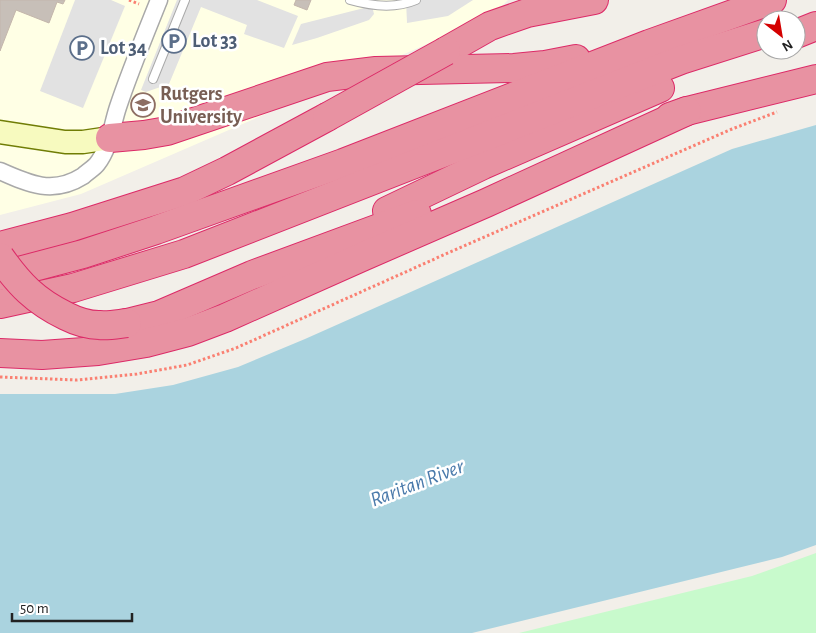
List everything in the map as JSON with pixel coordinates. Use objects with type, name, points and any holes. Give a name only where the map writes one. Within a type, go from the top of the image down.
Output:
[{"type":"highway","points":[[0,246],[72,227],[184,191],[227,171],[490,26],[522,0]]},
{"type":"highway","points":[[490,26],[527,13],[594,0]]},
{"type":"highway","points":[[0,276],[83,254],[156,230],[343,162],[649,44],[772,0]]},
{"type":"highway","points":[[0,304],[73,288],[184,254],[681,60],[756,36]]},
{"type":"highway","points":[[110,138],[167,131],[327,77],[376,71],[487,69],[545,65],[649,44]]},
{"type":"highway","points":[[0,257],[16,280],[32,296],[48,308],[75,320],[99,326],[127,323],[159,315],[252,275],[483,165],[684,77],[756,50]]},
{"type":"highway","points":[[252,275],[687,111],[816,79]]},
{"type":"highway","points":[[0,354],[42,355],[98,351],[146,343],[188,332],[225,318],[486,203],[687,111]]},
{"type":"street","points":[[0,172],[40,186],[54,186],[67,184],[83,176],[97,164],[110,138],[118,107],[159,0]]},
{"type":"street","points":[[0,132],[65,142],[83,142],[110,138]]},
{"type":"lane","points":[[153,79],[185,0]]},
{"type":"lane","points":[[350,0],[375,5],[398,6],[416,0]]},
{"type":"path","points":[[129,0],[140,4]]},
{"type":"path","points":[[0,377],[77,380],[137,374],[187,365],[236,348],[723,133],[786,109]]},
{"type":"shaded area","name":"Rutgers University","points":[[0,0],[508,0],[492,16],[81,194],[0,215]]},
{"type":"shaded area","name":"Lot 34","points":[[75,0],[111,0],[125,6],[83,108],[40,91]]},
{"type":"shaded area","name":"Lot 33","points":[[177,0],[257,0],[298,16],[284,48],[244,34],[247,25],[201,7],[169,84],[146,92],[141,90]]},
{"type":"shaded area","points":[[406,0],[473,0],[448,16],[407,23]]},
{"type":"shaded area","points":[[372,6],[374,14],[369,20],[292,45],[301,24]]},
{"type":"green space","points":[[816,553],[816,633],[519,633],[752,576]]},
{"type":"water","name":"Raritan River","points":[[816,125],[816,545],[782,557],[472,633],[0,633],[0,394],[115,394],[173,385],[238,367],[732,149]]},
{"type":"building","points":[[0,0],[65,0],[63,4],[57,2],[49,23],[16,10],[0,51]]},
{"type":"building","points":[[296,0],[311,0],[307,10],[294,5]]},
{"type":"place","name":"Lot 33","points":[[174,41]]},
{"type":"place","name":"Lot 34","points":[[82,48]]},
{"type":"place","name":"Rutgers University","points":[[143,105]]}]
